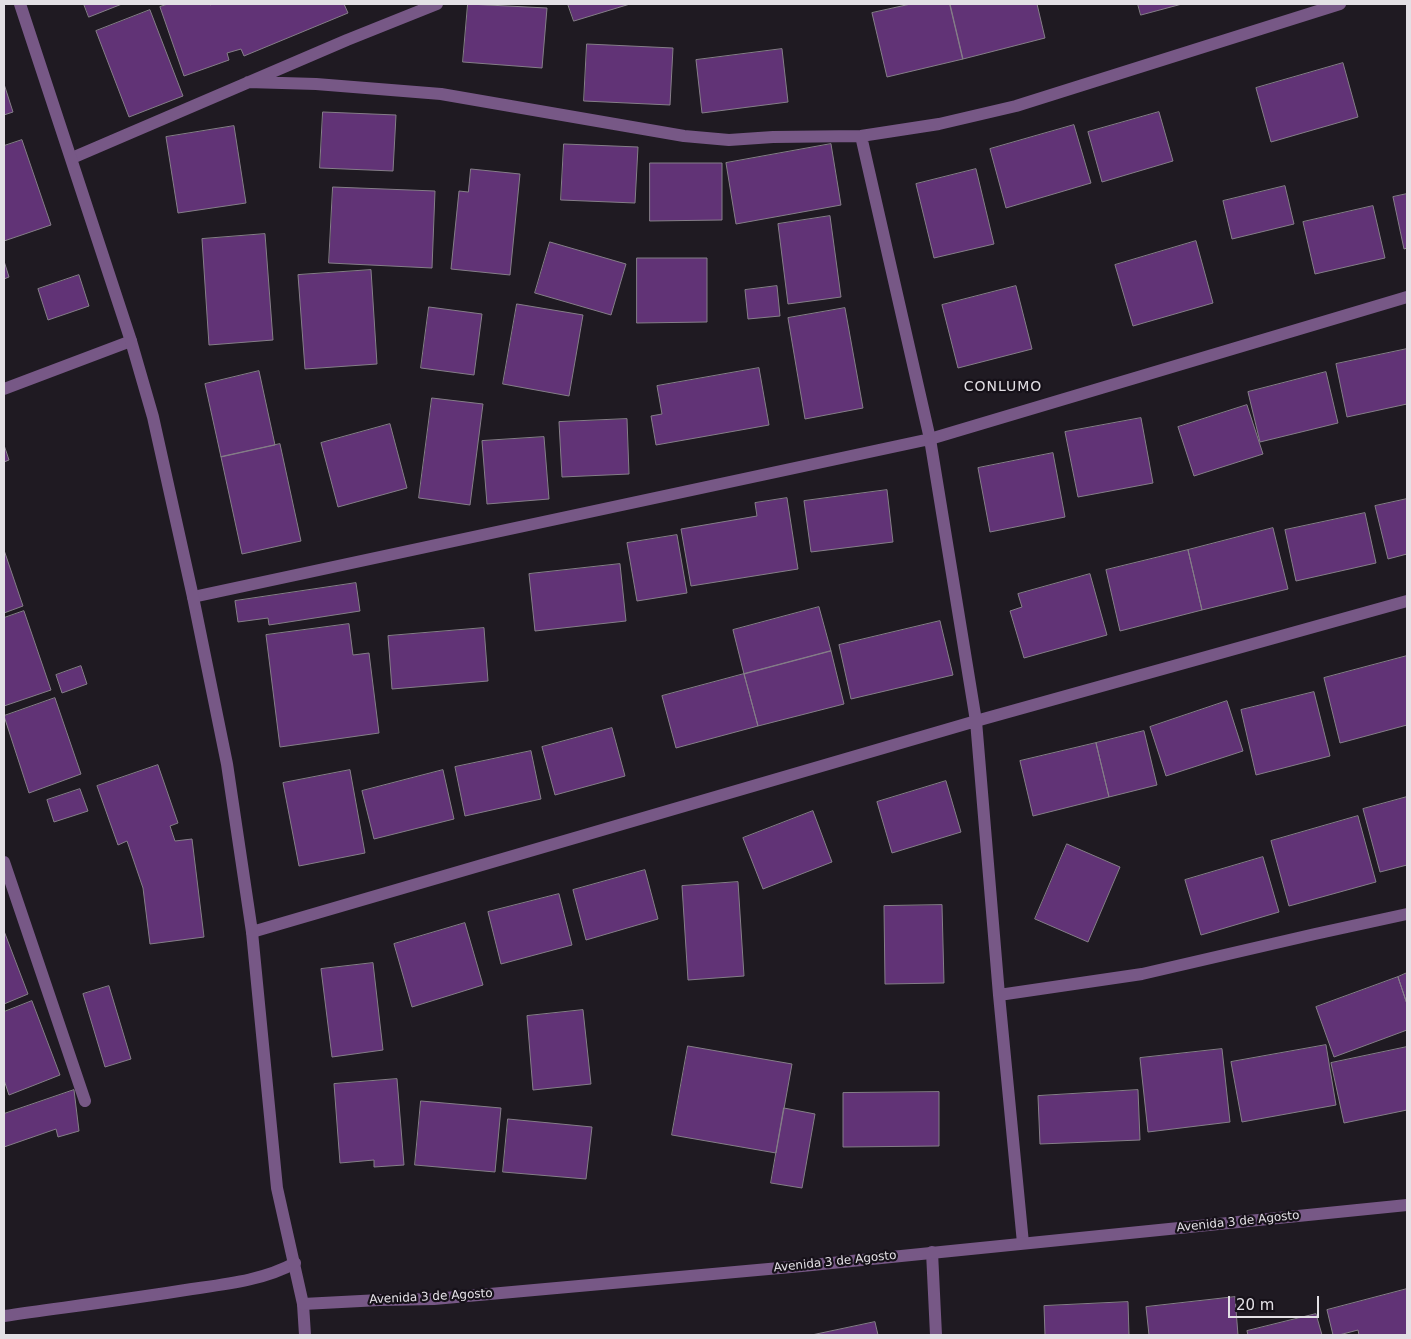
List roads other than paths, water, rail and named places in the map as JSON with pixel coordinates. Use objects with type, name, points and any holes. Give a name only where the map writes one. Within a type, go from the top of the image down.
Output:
[{"type":"street","points":[[20,4],[131,341],[153,417],[193,597],[227,764],[252,932],[277,1188],[303,1304],[305,1335]]},
{"type":"street","points":[[72,158],[347,40],[437,4]]},
{"type":"street","points":[[248,82],[316,84],[441,94],[684,136],[720,140],[773,136],[861,136],[939,124],[1016,106],[1340,4]]},
{"type":"street","points":[[861,136],[930,439],[976,721],[999,996],[1023,1243]]},
{"type":"street","points":[[193,597],[930,439],[1407,297]]},
{"type":"street","points":[[4,390],[131,341]]},
{"type":"street","points":[[252,932],[976,721],[1407,601]]},
{"type":"street","points":[[4,862],[85,1101]]},
{"type":"street","points":[[999,996],[1142,974],[1407,914]]},
{"type":"street","name":"Avenida 3 de Agosto","points":[[303,1304],[434,1299],[802,1266],[1407,1205]]},
{"type":"street","points":[[932,1252],[936,1335]]},
{"type":"street","points":[[4,1316],[251,1280],[295,1264]]},
{"type":"district","name":"CONLUMO","points":[[1003,387]]}]
